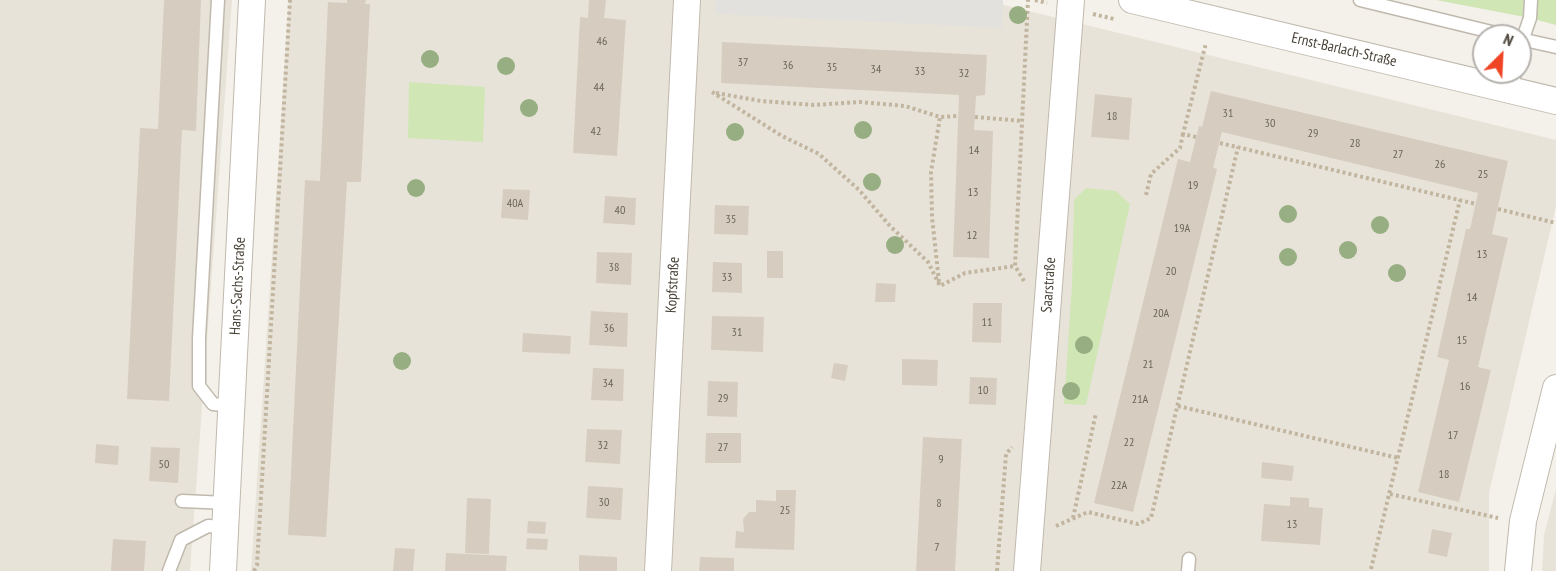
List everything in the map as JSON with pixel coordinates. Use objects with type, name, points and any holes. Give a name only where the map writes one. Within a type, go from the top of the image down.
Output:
[{"type":"street","name":"Hans-Sachs-Straße","points":[[223,571],[252,0]]},
{"type":"street","name":"Kopfstraße","points":[[658,571],[687,0]]},
{"type":"street","name":"Saarstraße","points":[[1027,571],[1071,0]]},
{"type":"street","name":"Ernst-Barlach-Straße","points":[[1132,0],[1472,72]]},
{"type":"street","name":"Ernst-Barlach-Straße","points":[[1520,84],[1556,101]]},
{"type":"street","points":[[1518,571],[1523,521],[1551,430],[1556,388]]},
{"type":"lane","points":[[218,0],[199,338],[199,386],[213,404],[232,406]]},
{"type":"lane","points":[[1528,24],[1531,0]]},
{"type":"lane","points":[[1369,1],[1472,27]]},
{"type":"lane","points":[[1532,44],[1556,47]]},
{"type":"lane","points":[[182,501],[226,515]]},
{"type":"lane","points":[[169,571],[181,540],[226,515]]},
{"type":"path","points":[[254,571],[257,565],[290,0]]},
{"type":"path","points":[[1028,0],[1015,266],[1028,287]]},
{"type":"path","points":[[1146,195],[1151,174],[1180,148],[1206,40]]},
{"type":"path","points":[[705,91],[761,101],[814,105],[860,102],[905,106],[940,117],[958,116]]},
{"type":"path","points":[[712,92],[782,136],[819,154],[859,190],[890,226],[928,262],[940,286]]},
{"type":"path","points":[[940,117],[931,172],[932,217],[940,286]]},
{"type":"path","points":[[975,117],[1022,122]]},
{"type":"path","points":[[1183,134],[1196,137]]},
{"type":"path","points":[[1220,142],[1476,204]]},
{"type":"path","points":[[1029,538],[1088,512],[1138,524],[1152,518],[1238,147]]},
{"type":"path","points":[[1371,569],[1460,200]]},
{"type":"path","points":[[1498,209],[1556,224]]},
{"type":"path","points":[[940,286],[965,273],[1015,266]]},
{"type":"path","points":[[1178,406],[1398,458]]},
{"type":"path","points":[[1073,518],[1096,412]]},
{"type":"path","points":[[997,571],[1006,454],[1013,445]]},
{"type":"path","points":[[1390,494],[1498,518]]},
{"type":"shaded area","points":[[0,0],[232,0],[190,571],[0,571]]},
{"type":"shaded area","points":[[289,0],[984,0],[1556,140],[1556,206],[1489,493],[1489,571],[251,571]]},
{"type":"shaded area","points":[[716,0],[1003,0],[1002,28],[715,14]]},
{"type":"shaded area","points":[[1556,489],[1556,571],[1542,571],[1544,535]]},
{"type":"green space","points":[[1436,0],[1556,0],[1556,25],[1530,18]]},
{"type":"green space","points":[[409,82],[485,87],[483,142],[408,138]]},
{"type":"green space","points":[[1086,188],[1116,191],[1130,204],[1086,405],[1064,404],[1072,285],[1074,200]]},
{"type":"building","points":[[164,0],[201,0],[196,131],[182,130],[169,401],[127,399],[140,128],[158,129]]},
{"type":"building","points":[[347,0],[366,0],[365,4],[370,4],[361,182],[347,182],[326,537],[288,535],[305,180],[320,181],[328,2],[347,3]]},
{"type":"building","points":[[589,0],[606,0],[604,18],[626,20],[617,156],[573,153],[580,17],[588,18]]},
{"type":"building","points":[[722,42],[987,55],[985,95],[976,96],[974,130],[993,131],[989,258],[953,257],[959,95],[721,83]]},
{"type":"building","points":[[1211,91],[1508,161],[1492,234],[1508,238],[1478,367],[1491,370],[1459,502],[1418,492],[1449,360],[1437,357],[1466,229],[1470,229],[1478,193],[1222,132],[1213,168],[1217,169],[1133,512],[1094,503],[1178,159],[1190,162]]},
{"type":"building","points":[[1095,94],[1132,98],[1129,140],[1091,137]]},
{"type":"building","points":[[503,189],[530,190],[528,220],[501,218]]},
{"type":"building","points":[[605,196],[636,198],[635,225],[603,223]]},
{"type":"building","points":[[715,205],[749,206],[748,235],[714,234]]},
{"type":"building","points":[[767,251],[783,251],[783,278],[767,278]]},
{"type":"building","points":[[597,252],[632,253],[631,285],[596,283]]},
{"type":"building","points":[[713,262],[742,263],[742,293],[712,292]]},
{"type":"building","points":[[876,283],[896,284],[895,302],[875,302]]},
{"type":"building","points":[[973,303],[1002,303],[1001,343],[972,342]]},
{"type":"building","points":[[591,311],[628,313],[627,347],[589,345]]},
{"type":"building","points":[[712,316],[764,317],[763,352],[711,350]]},
{"type":"building","points":[[523,333],[571,336],[570,354],[522,352]]},
{"type":"building","points":[[902,359],[938,360],[937,386],[902,385]]},
{"type":"building","points":[[834,363],[848,365],[845,381],[831,378]]},
{"type":"building","points":[[593,368],[624,369],[623,401],[591,400]]},
{"type":"building","points":[[970,377],[997,378],[996,405],[969,404]]},
{"type":"building","points":[[708,381],[738,382],[737,417],[707,416]]},
{"type":"building","points":[[587,429],[622,430],[620,464],[585,462]]},
{"type":"building","points":[[706,433],[741,433],[741,463],[705,463]]},
{"type":"building","points":[[923,437],[962,439],[955,571],[916,571]]},
{"type":"building","points":[[96,444],[119,446],[118,465],[95,463]]},
{"type":"building","points":[[151,447],[180,448],[178,483],[149,481]]},
{"type":"building","points":[[1262,462],[1294,466],[1292,481],[1261,478]]},
{"type":"building","points":[[588,486],[623,488],[621,520],[586,518]]},
{"type":"building","points":[[776,490],[796,490],[794,550],[735,548],[736,531],[744,532],[743,519],[749,512],[756,512],[756,500],[776,501]]},
{"type":"building","points":[[1290,497],[1309,498],[1309,507],[1323,508],[1320,545],[1261,541],[1264,504],[1290,506]]},
{"type":"building","points":[[467,498],[491,499],[489,554],[465,553]]},
{"type":"building","points":[[528,521],[546,522],[545,534],[527,533]]},
{"type":"building","points":[[1432,529],[1452,533],[1447,557],[1428,553]]},
{"type":"building","points":[[527,538],[548,539],[547,550],[526,549]]},
{"type":"building","points":[[113,539],[146,541],[144,571],[111,571]]},
{"type":"building","points":[[395,548],[415,549],[413,571],[393,571]]},
{"type":"building","points":[[446,553],[507,556],[506,571],[445,571]]},
{"type":"building","points":[[579,555],[617,557],[617,571],[579,571]]},
{"type":"building","points":[[700,557],[734,558],[734,571],[699,571]]}]
